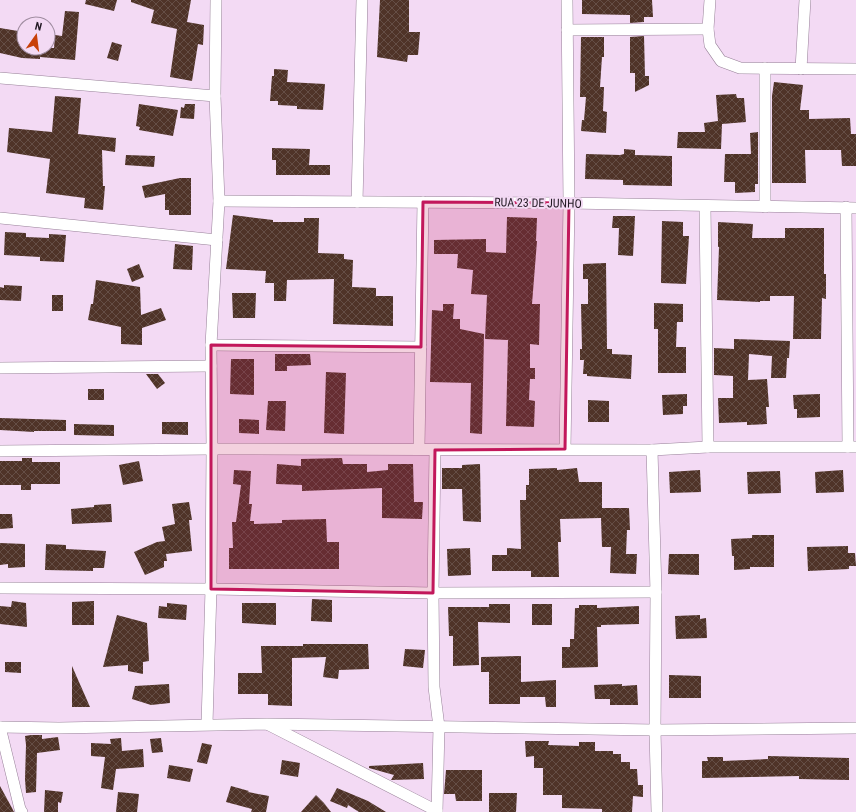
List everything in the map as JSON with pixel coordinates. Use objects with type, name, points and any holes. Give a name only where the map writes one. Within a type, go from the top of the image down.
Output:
[{"type":"street","points":[[207,724],[211,589],[211,344],[219,201],[215,96],[216,0]]},
{"type":"street","points":[[357,202],[362,0]]},
{"type":"street","points":[[565,449],[569,203],[567,0]]},
{"type":"street","points":[[710,0],[708,29],[710,45],[721,61],[740,68],[856,68]]},
{"type":"street","points":[[801,69],[805,0]]},
{"type":"street","points":[[567,30],[708,29]]},
{"type":"street","points":[[764,207],[765,68]]},
{"type":"street","points":[[0,78],[215,96]]},
{"type":"street","name":"RUA 23 DE JUNHO","points":[[219,201],[569,203],[851,208]]},
{"type":"street","points":[[419,449],[423,202]]},
{"type":"street","points":[[705,206],[708,447]]},
{"type":"street","points":[[0,451],[212,449],[652,450],[708,447],[852,447],[851,208]]},
{"type":"street","points":[[0,218],[217,240]]},
{"type":"street","points":[[211,344],[421,347]]},
{"type":"street","points":[[0,368],[211,366]]},
{"type":"street","points":[[267,724],[437,811],[439,727],[434,687],[433,593],[435,450]]},
{"type":"street","points":[[652,450],[656,592],[655,730],[657,812]]},
{"type":"street","points":[[0,588],[211,589],[433,593],[656,592]]},
{"type":"street","points":[[22,812],[0,727],[59,728],[267,724],[655,730],[856,728]]},
{"type":"highlighted area","points":[[423,202],[569,203],[565,449],[435,450],[433,593],[211,589],[211,345],[421,347]]},
{"type":"building","points":[[86,0],[117,0],[114,11],[85,4]]},
{"type":"building","points":[[131,0],[191,0],[187,22],[204,25],[203,45],[198,44],[192,81],[170,77],[177,29],[151,23],[154,10],[131,2]]},
{"type":"building","points":[[380,0],[409,0],[409,32],[420,32],[418,55],[408,55],[407,62],[377,57]]},
{"type":"building","points":[[582,0],[652,0],[653,17],[644,17],[644,22],[630,23],[630,15],[582,14]]},
{"type":"building","points":[[65,11],[79,12],[75,60],[40,57],[40,59],[22,58],[0,53],[0,28],[16,31],[16,56],[56,56],[56,35],[62,36]]},
{"type":"building","points":[[644,36],[645,76],[649,76],[649,85],[635,92],[635,73],[630,73],[630,37]]},
{"type":"building","points":[[581,37],[604,37],[604,57],[602,57],[600,87],[604,87],[603,111],[607,112],[606,133],[581,131],[582,120],[584,120],[586,97],[580,97]]},
{"type":"building","points":[[112,42],[122,45],[118,61],[107,58]]},
{"type":"building","points":[[274,69],[288,70],[287,82],[325,84],[323,110],[297,109],[297,106],[278,105],[278,101],[270,101]]},
{"type":"building","points":[[774,82],[803,85],[800,110],[809,110],[809,119],[850,118],[851,134],[856,134],[856,166],[842,166],[841,150],[805,150],[806,183],[772,183],[772,96]]},
{"type":"building","points":[[736,94],[737,98],[744,98],[746,122],[722,124],[721,149],[677,148],[678,132],[705,132],[704,123],[718,121],[716,95]]},
{"type":"building","points":[[55,96],[81,98],[78,134],[116,138],[115,152],[102,150],[103,186],[105,186],[103,210],[84,208],[85,198],[46,193],[50,159],[7,152],[9,128],[52,132]]},
{"type":"building","points":[[139,104],[178,110],[173,136],[139,130],[140,127],[136,126]]},
{"type":"building","points":[[185,104],[195,104],[194,119],[180,118],[181,107],[184,108]]},
{"type":"building","points":[[758,132],[758,184],[755,184],[755,192],[735,193],[735,182],[724,182],[725,154],[751,154],[750,133]]},
{"type":"building","points":[[272,148],[310,149],[309,165],[330,165],[330,175],[276,175],[276,160],[272,160]]},
{"type":"building","points":[[624,149],[635,150],[635,155],[672,156],[672,186],[623,185],[623,180],[585,179],[586,154],[620,155],[624,154]]},
{"type":"building","points":[[126,155],[155,156],[154,167],[125,165]]},
{"type":"building","points":[[180,178],[191,178],[191,215],[169,215],[169,210],[165,210],[165,194],[145,198],[142,186]]},
{"type":"building","points":[[233,215],[273,220],[273,222],[304,222],[304,218],[319,218],[318,253],[344,254],[344,259],[353,260],[352,287],[376,288],[376,296],[393,296],[393,326],[333,324],[334,279],[287,280],[286,301],[274,301],[274,283],[265,283],[266,271],[226,269]]},
{"type":"building","points":[[613,216],[635,216],[633,256],[618,255],[619,228],[612,228]]},
{"type":"building","points":[[507,217],[537,218],[537,241],[532,304],[540,304],[539,345],[530,344],[530,368],[535,368],[535,379],[530,379],[529,400],[535,401],[534,427],[506,426],[508,340],[485,339],[487,295],[471,294],[473,270],[457,268],[458,254],[434,254],[434,240],[486,239],[486,252],[506,253]]},
{"type":"building","points":[[662,221],[683,222],[683,236],[689,236],[686,284],[661,283]]},
{"type":"building","points":[[718,222],[753,224],[752,238],[785,238],[785,228],[824,228],[824,274],[826,274],[826,299],[822,298],[821,339],[793,339],[794,296],[770,296],[770,301],[760,302],[717,300],[719,247]]},
{"type":"building","points":[[5,232],[26,233],[26,237],[49,238],[49,234],[66,235],[64,262],[40,261],[40,257],[4,255]]},
{"type":"building","points":[[175,244],[193,246],[192,270],[173,269]]},
{"type":"building","points":[[606,263],[607,349],[612,349],[612,354],[632,355],[631,379],[587,376],[587,374],[583,374],[584,360],[580,360],[580,349],[582,349],[581,304],[588,304],[588,279],[583,279],[583,264]]},
{"type":"building","points":[[139,264],[144,277],[132,282],[127,269]]},
{"type":"building","points":[[96,280],[140,287],[141,315],[161,308],[166,320],[142,328],[142,345],[121,344],[121,327],[88,320],[91,304],[93,304]]},
{"type":"building","points":[[4,285],[22,286],[21,301],[0,300],[0,287],[4,288]]},
{"type":"building","points":[[232,293],[256,293],[255,318],[233,318]]},
{"type":"building","points":[[52,295],[63,295],[63,311],[52,311]]},
{"type":"building","points":[[654,303],[683,304],[683,322],[677,322],[676,347],[686,347],[686,373],[658,373],[658,329],[654,329]]},
{"type":"building","points":[[443,304],[454,304],[453,319],[460,319],[460,329],[484,334],[482,434],[470,433],[471,383],[430,382],[432,310],[443,311]]},
{"type":"building","points":[[734,339],[790,341],[786,378],[771,378],[772,356],[749,354],[748,380],[767,379],[769,407],[766,407],[767,424],[747,425],[747,422],[719,423],[718,398],[733,398],[733,376],[714,375],[714,348],[734,349]]},
{"type":"building","points":[[275,354],[310,354],[311,365],[287,366],[287,371],[275,371]]},
{"type":"building","points":[[231,359],[254,359],[254,395],[230,394]]},
{"type":"building","points":[[326,372],[346,373],[344,434],[324,433]]},
{"type":"building","points":[[146,374],[158,374],[165,383],[157,389]]},
{"type":"building","points":[[88,389],[104,389],[104,400],[88,400]]},
{"type":"building","points":[[687,394],[687,406],[683,406],[683,414],[663,415],[662,395]]},
{"type":"building","points":[[820,394],[820,417],[797,418],[797,409],[794,409],[793,395]]},
{"type":"building","points":[[588,400],[609,401],[609,422],[588,422]]},
{"type":"building","points":[[268,401],[286,401],[285,431],[266,430]]},
{"type":"building","points":[[0,418],[66,420],[66,431],[34,432],[0,430]]},
{"type":"building","points":[[239,419],[259,420],[259,434],[239,433]]},
{"type":"building","points":[[162,422],[188,422],[188,435],[162,434]]},
{"type":"building","points":[[74,424],[114,425],[114,436],[74,435]]},
{"type":"building","points":[[22,458],[32,458],[32,462],[60,462],[60,484],[31,484],[31,490],[21,490],[21,485],[0,485],[0,461],[22,461]]},
{"type":"building","points":[[342,458],[343,464],[367,464],[367,472],[388,470],[388,464],[413,464],[414,502],[423,502],[422,519],[382,518],[382,488],[302,491],[302,485],[276,484],[277,464],[301,466],[301,459]]},
{"type":"building","points":[[139,461],[143,481],[123,485],[119,465]]},
{"type":"building","points":[[480,464],[481,522],[463,521],[462,489],[442,489],[442,468],[462,468],[462,465]]},
{"type":"building","points":[[557,468],[557,470],[577,468],[579,482],[602,482],[602,508],[629,508],[630,530],[627,530],[626,554],[637,554],[636,574],[610,573],[611,547],[602,547],[601,518],[560,519],[561,542],[558,542],[559,577],[531,577],[531,571],[492,571],[492,555],[507,555],[507,548],[521,549],[520,500],[526,500],[526,485],[529,485],[529,469]]},
{"type":"building","points":[[234,470],[251,471],[249,504],[252,504],[250,521],[254,521],[254,524],[282,523],[282,520],[326,519],[327,542],[339,542],[339,569],[229,569],[229,548],[233,548],[232,522],[236,522],[241,485],[233,484]]},
{"type":"building","points":[[700,470],[701,492],[670,493],[669,472]]},
{"type":"building","points":[[843,470],[844,492],[816,493],[815,472]]},
{"type":"building","points":[[780,471],[781,493],[748,494],[747,472]]},
{"type":"building","points":[[189,502],[192,520],[189,520],[192,551],[166,554],[167,561],[164,561],[164,567],[145,575],[134,552],[157,542],[165,541],[162,527],[175,524],[172,504]]},
{"type":"building","points":[[111,504],[112,522],[72,524],[71,509]]},
{"type":"building","points":[[0,514],[12,514],[13,528],[0,529]]},
{"type":"building","points":[[752,535],[774,535],[774,567],[750,567],[750,569],[734,570],[734,556],[732,556],[731,539],[752,538]]},
{"type":"building","points":[[0,543],[25,544],[25,567],[8,568],[8,564],[0,565]]},
{"type":"building","points":[[46,544],[66,545],[66,549],[106,551],[104,568],[93,568],[93,571],[45,570]]},
{"type":"building","points":[[848,546],[848,553],[855,553],[856,566],[849,566],[849,569],[808,571],[807,547]]},
{"type":"building","points":[[470,548],[471,575],[448,576],[447,549]]},
{"type":"building","points":[[669,554],[699,554],[699,575],[668,574]]},
{"type":"building","points":[[312,599],[332,600],[332,622],[311,621]]},
{"type":"building","points":[[12,601],[26,603],[27,627],[0,624],[0,606],[11,607]]},
{"type":"building","points":[[94,601],[94,625],[72,625],[72,602]]},
{"type":"building","points":[[167,603],[187,605],[186,620],[158,618],[159,606],[167,607]]},
{"type":"building","points":[[242,603],[276,603],[276,625],[242,623]]},
{"type":"building","points":[[489,604],[510,604],[510,623],[478,622],[479,665],[453,666],[453,636],[449,636],[448,607],[489,607]]},
{"type":"building","points":[[532,604],[552,604],[552,625],[532,625]]},
{"type":"building","points":[[579,605],[597,605],[597,608],[639,606],[639,624],[601,625],[601,627],[597,627],[598,667],[562,668],[562,647],[570,647],[570,639],[574,639],[575,608],[579,608]]},
{"type":"building","points":[[117,615],[147,623],[149,661],[143,662],[143,674],[128,671],[128,665],[103,667]]},
{"type":"building","points":[[700,615],[700,619],[706,618],[707,638],[676,639],[675,616]]},
{"type":"building","points":[[303,644],[368,644],[369,669],[339,670],[338,679],[323,677],[326,657],[292,658],[292,706],[268,705],[268,694],[238,694],[238,673],[262,673],[261,646],[303,646]]},
{"type":"building","points":[[405,649],[425,650],[423,668],[403,666]]},
{"type":"building","points":[[521,656],[521,682],[556,680],[556,707],[546,707],[545,697],[520,697],[520,704],[489,704],[489,672],[481,672],[481,657]]},
{"type":"building","points":[[5,662],[21,662],[21,673],[5,672]]},
{"type":"building","points":[[72,666],[90,707],[72,707]]},
{"type":"building","points":[[669,675],[701,676],[701,698],[669,698]]},
{"type":"building","points":[[169,684],[170,703],[151,705],[132,699],[135,686]]},
{"type":"building","points":[[622,684],[622,686],[637,685],[638,705],[610,705],[610,699],[595,699],[594,685]]},
{"type":"building","points":[[42,735],[42,739],[58,737],[60,750],[37,753],[36,792],[26,793],[25,736]]},
{"type":"building","points":[[121,738],[122,751],[143,749],[144,767],[116,769],[113,790],[101,788],[105,757],[91,756],[91,743],[111,744],[110,739]]},
{"type":"building","points":[[161,738],[163,752],[152,753],[150,739]]},
{"type":"building","points":[[525,741],[549,741],[548,745],[579,746],[579,742],[595,742],[595,751],[613,751],[613,754],[621,754],[621,762],[630,762],[630,769],[637,769],[638,785],[643,785],[643,797],[633,796],[632,812],[602,812],[602,809],[562,808],[562,795],[543,795],[543,768],[534,768],[534,756],[526,757]]},
{"type":"building","points":[[202,743],[212,745],[207,764],[197,762]]},
{"type":"building","points":[[768,756],[849,758],[849,780],[799,779],[799,776],[702,778],[702,761],[708,761],[707,757],[723,757],[723,761],[768,759]]},
{"type":"building","points":[[282,760],[300,763],[298,777],[280,774]]},
{"type":"building","points":[[423,763],[424,779],[391,780],[394,775],[369,768],[369,766]]},
{"type":"building","points":[[169,765],[193,769],[190,782],[167,778]]},
{"type":"building","points":[[446,770],[482,770],[482,801],[456,801],[455,794],[444,794]]},
{"type":"building","points":[[0,786],[12,808],[14,812],[0,812]]},
{"type":"building","points":[[231,786],[249,791],[248,792],[269,796],[266,812],[251,812],[252,809],[226,802]]},
{"type":"building","points":[[337,788],[368,801],[386,812],[359,812],[348,805],[347,808],[330,801]]},
{"type":"building","points":[[45,790],[63,792],[61,803],[58,802],[58,812],[44,812]]},
{"type":"building","points":[[118,792],[139,794],[137,812],[116,812]]},
{"type":"building","points":[[489,793],[517,793],[516,812],[489,812]]},
{"type":"building","points":[[316,795],[331,812],[301,812]]}]
